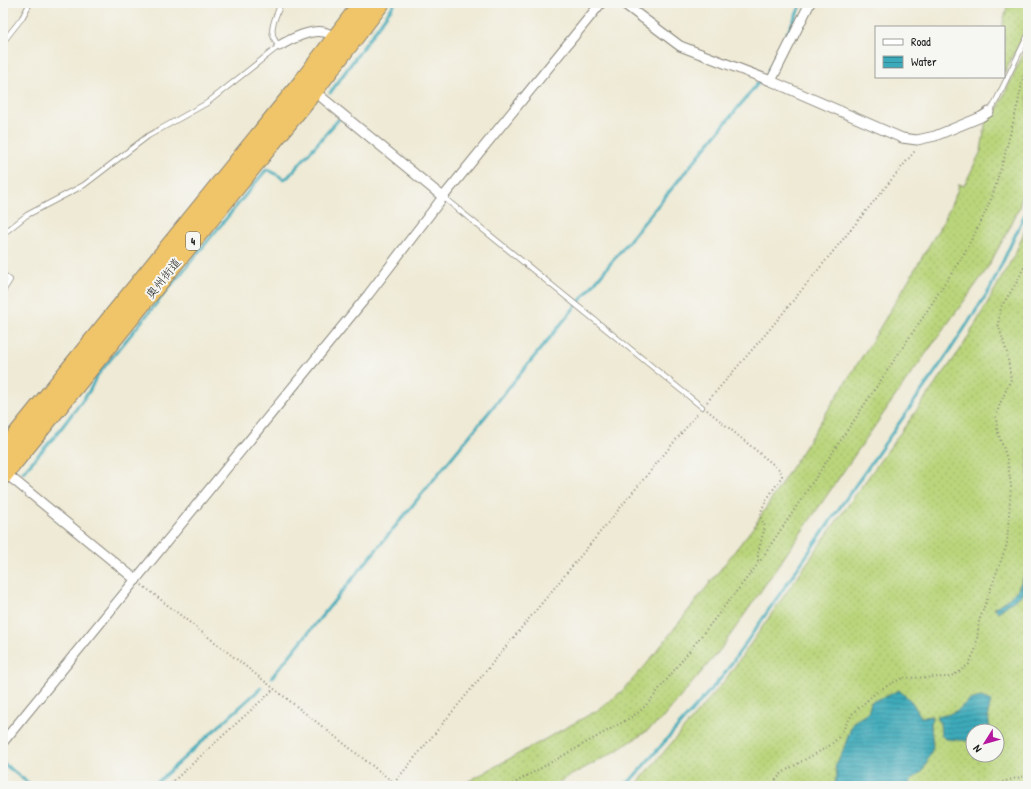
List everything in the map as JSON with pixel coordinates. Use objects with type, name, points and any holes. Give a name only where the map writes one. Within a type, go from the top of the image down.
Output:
[{"type":"highway","name":"奥州街道","points":[[3,451],[302,82],[362,3]]},
{"type":"highway","name":"奥州街道","points":[[4,474],[314,91],[381,3]]},
{"type":"street","points":[[3,742],[368,295],[443,197],[601,3]]},
{"type":"street","points":[[623,3],[680,46],[772,81],[902,138],[917,140],[935,136],[981,117],[989,112]]},
{"type":"street","points":[[772,81],[810,3]]},
{"type":"street","points":[[279,46],[296,37],[310,33],[325,32],[336,37]]},
{"type":"street","points":[[314,91],[443,197]]},
{"type":"street","points":[[4,474],[136,580]]},
{"type":"lane","points":[[3,42],[22,18],[30,3]]},
{"type":"lane","points":[[3,234],[27,215],[84,185],[148,136],[207,103],[279,46],[274,40],[272,29],[281,3]]},
{"type":"lane","points":[[989,112],[994,105],[1028,35]]},
{"type":"lane","points":[[443,197],[702,407]]},
{"type":"lane","points":[[3,274],[10,280],[3,291]]},
{"type":"path","points":[[509,786],[619,725],[639,712],[649,702],[758,564],[926,314],[962,257],[981,222],[992,196],[1004,158],[1028,56]]},
{"type":"path","points":[[394,783],[702,407],[770,328],[914,152],[917,140]]},
{"type":"path","points":[[770,786],[783,772],[829,746],[838,738],[853,713],[880,690],[902,678],[949,677],[959,672],[969,664],[976,648],[979,621],[1007,544],[1011,486],[1008,458],[997,430],[996,416],[1011,379],[1007,352],[998,324],[1001,307],[1017,282],[1028,259]]},
{"type":"path","points":[[702,407],[780,470],[782,476],[760,514],[765,526],[758,553],[758,564]]},
{"type":"path","points":[[136,580],[398,786]]},
{"type":"path","points":[[168,786],[274,688]]},
{"type":"path","points":[[987,786],[1028,775]]},
{"type":"green space","points":[[1008,3],[1028,3],[1028,21],[1025,33],[1005,71],[1005,26],[1002,26]]},
{"type":"green space","points":[[1028,44],[1028,165],[1019,208],[1008,231],[985,272],[901,388],[720,650],[661,720],[616,751],[551,786],[460,786],[598,710],[621,692],[646,665],[755,525],[872,341],[943,222],[957,192],[959,184],[964,186],[981,151],[986,120],[997,110]]},
{"type":"green space","points":[[1028,223],[1028,786],[635,786],[726,679],[828,533],[963,346],[1015,254]]},
{"type":"water","points":[[1028,570],[1028,586],[1023,594],[998,612],[994,608],[1008,599],[1018,589],[1026,571]]},
{"type":"water","points":[[899,690],[912,702],[921,717],[932,716],[931,726],[933,747],[923,771],[912,779],[909,786],[834,786],[837,775],[835,766],[842,753],[853,722],[868,713],[871,702]]},
{"type":"water","points":[[981,697],[991,701],[988,714],[989,723],[965,723],[965,741],[945,739],[941,735],[940,724],[937,716],[947,715],[958,710],[969,700]]},
{"type":"waterway","points":[[330,93],[395,3]]},
{"type":"waterway","points":[[768,72],[802,3]]},
{"type":"waterway","points":[[272,677],[759,82]]},
{"type":"waterway","points":[[23,472],[56,435],[90,390],[96,377],[266,170],[269,170],[284,179],[288,177],[339,119]]},
{"type":"waterway","points":[[622,786],[630,781],[722,677],[949,352],[990,289],[1028,208]]},
{"type":"waterway","points":[[153,786],[261,688]]},
{"type":"waterway","points":[[3,763],[32,786]]}]
